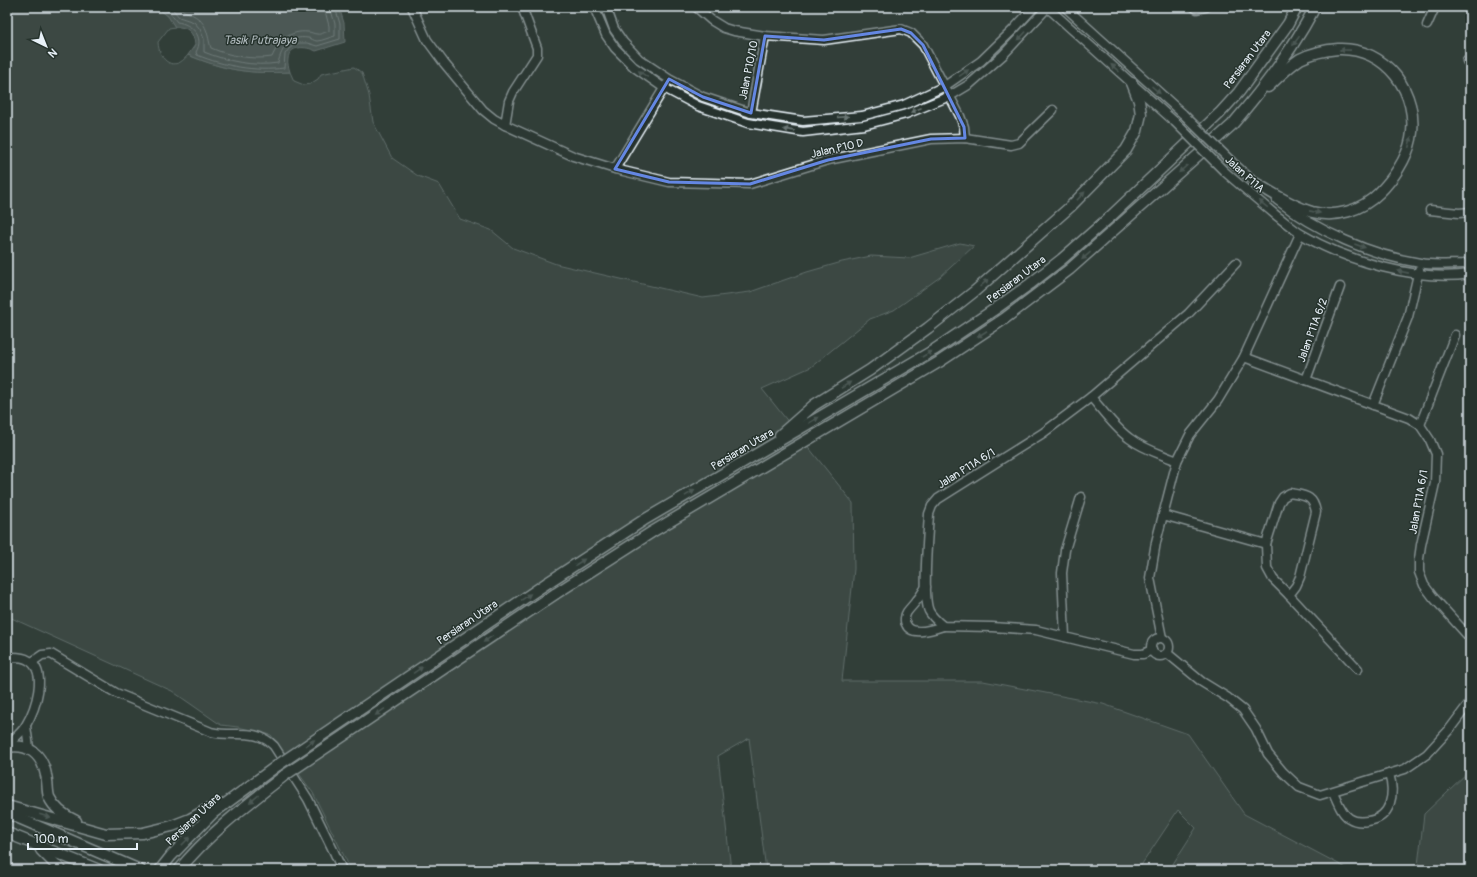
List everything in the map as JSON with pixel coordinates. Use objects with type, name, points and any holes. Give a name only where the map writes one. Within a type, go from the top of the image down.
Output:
[{"type":"main road","name":"Persiaran Utara","points":[[160,870],[176,850],[213,813],[278,765],[547,583],[644,520],[934,350],[998,307],[1062,259],[1220,113],[1238,92],[1288,24],[1297,7]]},
{"type":"main road","points":[[1251,104],[1302,33],[1315,7]]},
{"type":"main road","points":[[179,870],[214,833],[285,775],[555,594],[652,532],[939,362],[1004,319],[1070,269],[1232,125],[1287,69],[1301,59],[1317,52],[1346,49],[1358,50],[1372,56],[1391,70],[1404,89],[1409,101],[1412,113],[1411,138],[1408,150],[1402,163],[1384,189],[1372,200],[1347,212],[1332,214],[1313,212],[1296,206],[1255,183]]},
{"type":"main road","points":[[760,452],[814,405],[876,365],[928,328],[975,291],[1070,207],[1126,150],[1137,131],[1141,114],[1139,100],[1132,83]]},
{"type":"main road","points":[[7,746],[17,745],[29,748],[35,753],[46,774],[49,796],[55,806],[62,813],[73,820],[106,834]]},
{"type":"main road","points":[[7,806],[106,834],[143,833],[172,826],[190,819],[206,810],[224,805]]},
{"type":"main road","points":[[7,813],[140,870]]},
{"type":"main road","points":[[7,833],[36,846],[99,870]]},
{"type":"main road","points":[[36,846],[61,870]]},
{"type":"street","name":"Jalan P10 D","points":[[412,7],[427,40],[482,110],[494,119],[573,156],[615,169],[669,182],[750,184],[828,160],[931,139],[965,138],[1015,145],[1054,110]]},
{"type":"street","points":[[506,125],[509,101],[513,92],[537,55],[537,48],[522,7]]},
{"type":"street","points":[[594,7],[606,35],[615,48],[634,67],[664,88],[698,106],[748,123],[803,132],[864,126],[906,114],[950,96],[970,84],[1003,55],[1048,7]]},
{"type":"street","points":[[606,7],[614,29],[623,42],[639,59],[669,79],[703,97],[751,113],[803,120],[862,116],[904,105],[945,86],[981,61],[1034,7]]},
{"type":"street","name":"Jalan P10/10","points":[[696,7],[710,20],[724,28],[765,36],[751,113]]},
{"type":"street","name":"Jalan P11A","points":[[1048,7],[1175,122],[1246,191],[1300,234],[1348,256],[1382,267],[1418,275],[1470,274]]},
{"type":"street","name":"Jalan P11A","points":[[1065,7],[1183,114],[1255,183],[1307,221],[1329,233],[1386,255],[1421,264],[1470,263]]},
{"type":"street","points":[[1194,7],[1206,7]]},
{"type":"street","points":[[1427,25],[1435,7]]},
{"type":"street","points":[[765,36],[824,40],[901,29],[911,33],[922,45],[945,86],[964,127],[965,138]]},
{"type":"street","points":[[615,169],[669,79]]},
{"type":"street","points":[[1430,210],[1459,213],[1470,212]]},
{"type":"street","points":[[1162,638],[1150,578],[1156,542],[1177,461],[1190,435],[1218,400],[1244,357],[1300,234]]},
{"type":"street","name":"Jalan P11A 6/1","points":[[944,626],[929,611],[926,604],[929,514],[932,506],[938,499],[1043,433],[1090,397],[1188,314],[1236,263]]},
{"type":"street","points":[[1372,405],[1408,317],[1421,264]]},
{"type":"street","name":"Jalan P11A 6/2","points":[[1306,380],[1340,288]]},
{"type":"street","points":[[1244,357],[1409,418],[1420,424],[1455,335]]},
{"type":"street","points":[[1090,397],[1116,426],[1130,438],[1144,448],[1177,461]]},
{"type":"street","name":"Jalan P11A 6/1","points":[[1420,424],[1430,440],[1436,454],[1435,482],[1420,545],[1419,572],[1424,585],[1433,597],[1470,638]]},
{"type":"street","points":[[1289,595],[1296,586],[1300,577],[1316,512],[1314,503],[1307,496],[1290,493],[1283,497],[1279,503],[1266,544],[1268,568],[1273,579],[1358,669]]},
{"type":"street","points":[[1065,637],[1062,573],[1065,550],[1081,497]]},
{"type":"street","points":[[1163,515],[1266,544]]},
{"type":"street","points":[[926,587],[918,600],[907,613],[905,620],[908,628],[914,631],[944,626],[1036,630],[1134,654],[1143,654],[1152,650]]},
{"type":"street","points":[[1162,638],[1167,641],[1169,647],[1167,653],[1161,656],[1155,654],[1152,650],[1152,644],[1156,639],[1162,638]]},
{"type":"street","points":[[1167,653],[1202,682],[1243,710],[1256,729],[1268,754],[1283,772],[1299,788],[1320,795],[1405,769],[1427,754],[1450,730],[1470,702]]},
{"type":"street","points":[[32,662],[42,655],[51,654],[116,693],[204,729],[220,734],[253,734],[269,740],[308,798],[342,870]]},
{"type":"street","points":[[7,657],[21,657],[32,662],[39,674],[37,699],[26,726],[7,746]]},
{"type":"street","points":[[26,726],[29,748]]},
{"type":"street","points":[[1333,792],[1343,812],[1349,818],[1363,822],[1373,820],[1382,816],[1388,808],[1392,797],[1392,784],[1389,774]]},
{"type":"highlighted area","points":[[901,29],[911,33],[923,45],[964,127],[965,138],[931,139],[828,160],[750,184],[669,182],[615,169],[669,79],[703,97],[751,113],[765,36],[824,40]]},
{"type":"shaded area","points":[[7,7],[156,7],[168,16],[175,27],[169,28],[158,42],[161,55],[168,62],[173,64],[183,60],[188,55],[215,65],[250,72],[290,72],[294,81],[304,85],[310,84],[318,79],[321,74],[354,67],[362,73],[369,95],[373,122],[392,158],[418,176],[439,184],[460,219],[491,230],[513,248],[556,264],[703,298],[750,292],[807,272],[842,262],[871,256],[909,258],[960,243],[974,246],[940,277],[894,310],[870,319],[811,367],[762,389],[853,503],[854,569],[842,681],[983,681],[1103,704],[1188,734],[1244,814],[1350,870],[1169,870],[1196,828],[1178,810],[1138,870],[766,870],[749,738],[718,756],[731,870],[351,870],[313,793],[271,735],[238,727],[221,725],[172,691],[7,616]]},
{"type":"shaded area","points":[[1470,770],[1470,870],[1401,870],[1418,865],[1424,814]]},
{"type":"water","name":"Tasik Putrajaya","points":[[156,7],[339,7],[344,23],[345,42],[316,51],[308,48],[299,48],[291,51],[288,59],[290,72],[250,72],[227,68],[188,55],[195,45],[190,31],[180,27],[175,27],[168,16]]}]
